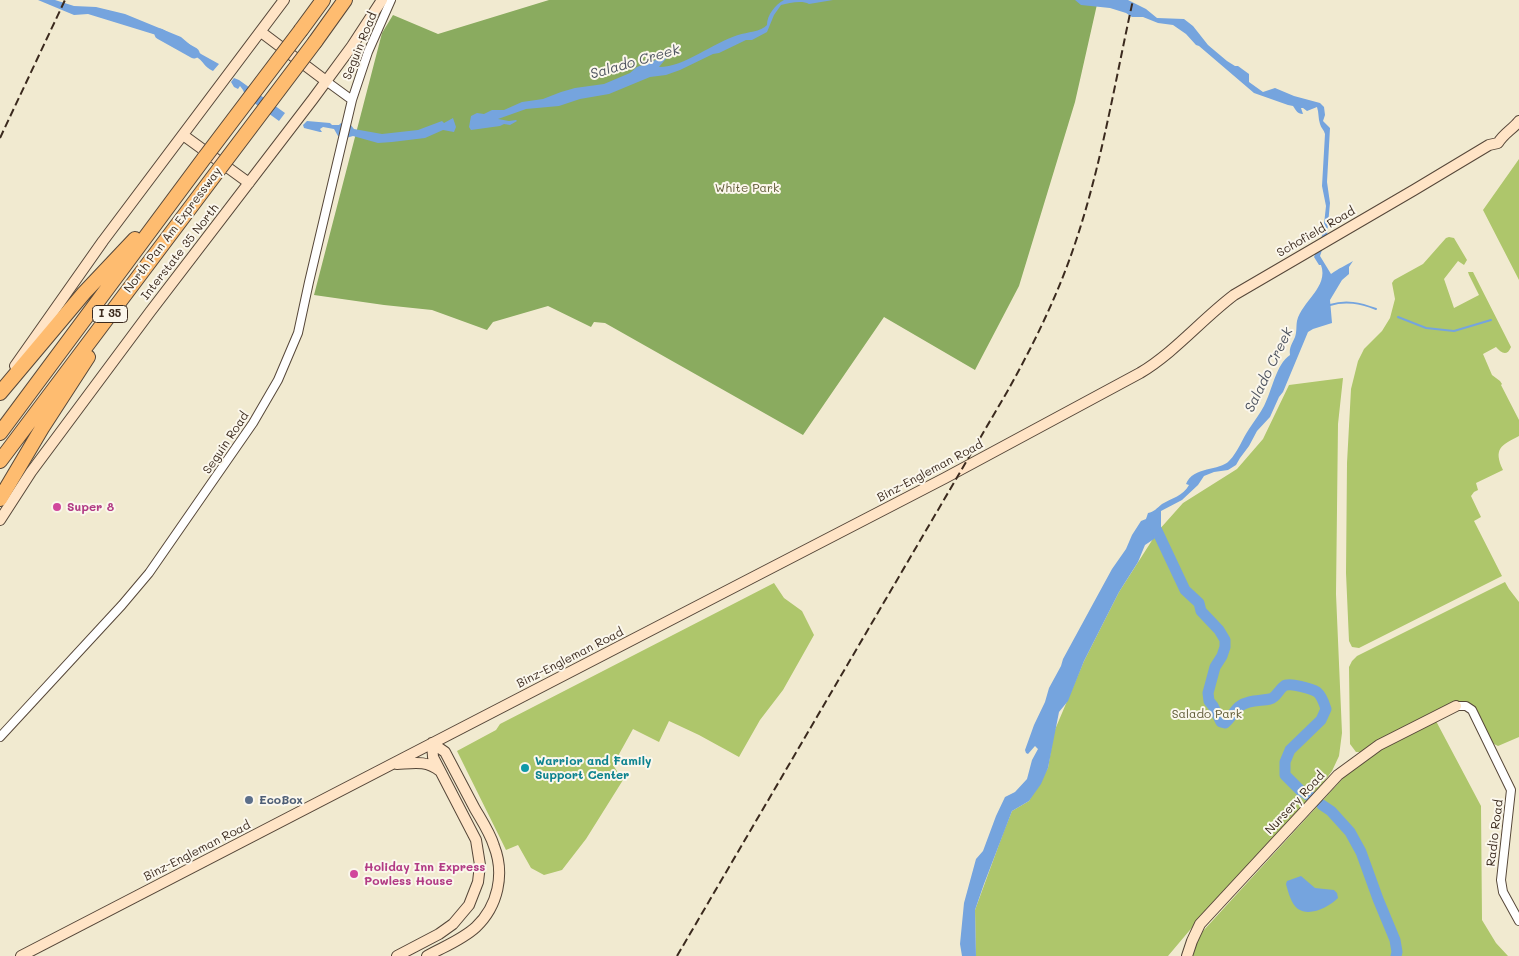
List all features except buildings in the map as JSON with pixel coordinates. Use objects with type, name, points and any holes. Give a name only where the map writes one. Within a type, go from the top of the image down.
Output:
[{"type":"highway","name":"North Pan Am Expressway","points":[[0,433],[323,0]]},
{"type":"highway","name":"North Pan Am Expressway","points":[[0,461],[345,0]]},
{"type":"highway","points":[[0,394],[84,293],[184,185]]},
{"type":"highway","points":[[0,499],[42,428],[96,344],[112,311]]},
{"type":"street","points":[[0,387],[103,241],[284,0]]},
{"type":"street","name":"Interstate 35 North","points":[[0,520],[31,472],[326,81],[382,0]]},
{"type":"street","name":"Seguin Road","points":[[0,737],[144,579],[253,424],[278,380],[298,333],[352,100],[368,52],[391,0]]},
{"type":"street","points":[[261,32],[326,81]]},
{"type":"street","name":"Seguin Road","points":[[326,81],[352,100]]},
{"type":"street","name":"Schofield Road","points":[[1129,378],[1168,354],[1217,308],[1246,287],[1489,145],[1490,139],[1519,114]]},
{"type":"street","points":[[1489,145],[1498,143],[1503,134],[1513,128],[1519,120]]},
{"type":"street","points":[[182,135],[249,183]]},
{"type":"street","name":"Binz-Engleman Road","points":[[21,956],[961,470],[1129,378]]},
{"type":"street","name":"Radio Road","points":[[1456,706],[1466,706],[1472,710],[1511,790],[1501,880],[1503,892],[1519,921]]},
{"type":"street","name":"Nursery Road","points":[[1188,956],[1192,941],[1200,924],[1338,775],[1379,745],[1456,706]]},
{"type":"street","points":[[397,956],[414,952],[459,918],[472,898],[479,874],[476,840],[433,757],[432,743]]},
{"type":"street","points":[[427,956],[463,937],[481,921],[494,901],[499,885],[498,862],[492,840],[445,752],[432,743]]},
{"type":"street","points":[[391,764],[418,762],[432,764],[441,772]]},
{"type":"green space","name":"White Park","points":[[549,0],[1098,0],[1075,102],[1019,286],[975,370],[884,317],[803,435],[605,323],[594,322],[591,327],[548,306],[493,322],[487,330],[432,310],[314,295],[382,33],[393,15],[438,34]]},
{"type":"green space","points":[[1519,159],[1519,280],[1483,210]]},
{"type":"green space","points":[[1449,237],[1454,238],[1467,260],[1464,265],[1458,261],[1444,279],[1454,308],[1479,295],[1468,272],[1473,272],[1511,347],[1506,353],[1496,347],[1483,354],[1492,375],[1502,384],[1519,420],[1519,436],[1500,448],[1499,457],[1503,470],[1476,483],[1478,490],[1471,496],[1481,517],[1474,521],[1502,576],[1359,648],[1352,647],[1349,641],[1346,573],[1347,463],[1351,389],[1358,361],[1364,349],[1382,331],[1390,318],[1395,299],[1392,283],[1394,280],[1423,264]]},
{"type":"green space","name":"Salado Park","points":[[1343,378],[1338,424],[1336,594],[1342,733],[1339,756],[1332,771],[1311,799],[1211,905],[1168,956],[976,956],[975,910],[1004,831],[1012,811],[1029,801],[1048,768],[1054,732],[1084,661],[1119,592],[1158,531],[1183,503],[1237,469],[1263,439],[1289,385]]},
{"type":"green space","points":[[1505,582],[1519,602],[1519,737],[1498,746],[1494,744],[1472,706],[1466,702],[1457,702],[1362,752],[1356,752],[1350,744],[1349,667],[1352,661],[1357,656]]},
{"type":"green space","points":[[774,583],[784,598],[802,611],[814,635],[783,690],[760,720],[739,757],[669,721],[659,742],[633,729],[613,765],[623,780],[586,839],[562,870],[544,875],[531,868],[518,845],[506,850],[457,751],[496,730],[500,724]]},
{"type":"green space","points":[[1436,721],[1481,806],[1482,920],[1496,943],[1508,956],[1193,956],[1203,931],[1346,775],[1382,748]]},
{"type":"water","points":[[38,0],[55,0],[74,6],[96,7],[125,14],[181,37],[201,54],[219,64],[213,71],[207,68],[179,42],[88,14],[74,15]]},
{"type":"water","points":[[784,0],[833,0],[809,4],[799,2],[781,5],[774,15],[767,32],[666,75],[650,77],[609,94],[580,99],[559,106],[526,109],[498,119],[517,121],[510,125],[504,124],[471,130],[469,127],[471,116],[477,113],[484,114],[492,110],[504,110],[522,102],[543,99],[575,88],[604,84],[630,73],[637,67],[669,55],[659,67],[669,66],[689,59],[728,39],[764,27],[767,25],[772,11]]},
{"type":"water","points":[[1075,0],[1128,0],[1146,9],[1157,18],[1184,19],[1193,26],[1208,45],[1227,61],[1249,74],[1249,82],[1263,92],[1275,88],[1294,96],[1320,103],[1324,107],[1325,115],[1323,121],[1330,128],[1327,182],[1330,203],[1327,235],[1320,256],[1331,274],[1353,261],[1349,267],[1349,274],[1342,280],[1330,300],[1332,323],[1308,332],[1283,392],[1270,417],[1257,431],[1236,465],[1228,470],[1204,476],[1198,485],[1182,500],[1161,511],[1161,531],[1145,545],[1138,562],[1119,592],[1084,661],[1068,701],[1059,712],[1048,768],[1041,784],[1029,801],[1012,811],[975,910],[976,956],[962,956],[960,944],[964,903],[976,859],[983,851],[1005,797],[1015,792],[1027,779],[1032,760],[1038,749],[1035,746],[1028,754],[1025,750],[1049,688],[1063,659],[1112,569],[1126,549],[1141,521],[1146,519],[1148,513],[1184,492],[1189,485],[1186,484],[1189,478],[1194,474],[1225,464],[1235,454],[1246,433],[1261,412],[1281,365],[1290,355],[1290,348],[1296,335],[1297,321],[1318,287],[1322,273],[1321,265],[1319,265],[1314,257],[1323,233],[1326,206],[1322,186],[1325,134],[1320,124],[1317,107],[1307,111],[1301,108],[1303,114],[1301,114],[1293,106],[1254,93],[1173,25],[1158,23],[1143,17],[1132,17],[1110,8],[1081,5]]},
{"type":"water","points":[[234,78],[285,113],[279,121],[246,97],[240,86],[238,89],[234,87],[231,82]]},
{"type":"water","points":[[453,118],[456,127],[454,132],[443,130],[425,138],[378,143],[353,136],[346,138],[338,136],[334,129],[323,127],[320,129],[322,132],[320,132],[304,128],[303,125],[307,121],[330,123],[332,125],[350,124],[354,129],[382,134],[418,130],[442,121],[444,123]]},
{"type":"water","points":[[1301,876],[1315,888],[1334,890],[1338,898],[1330,905],[1319,910],[1308,912],[1298,909],[1292,901],[1286,884],[1287,881]]},
{"type":"waterway","name":"Salado Creek","points":[[160,34],[194,53]]},
{"type":"waterway","points":[[1330,305],[1353,303],[1376,309]]},
{"type":"waterway","points":[[1398,317],[1426,328],[1454,331],[1491,320]]},
{"type":"waterway","points":[[1152,520],[1185,590],[1199,603],[1201,611],[1219,630],[1225,640],[1225,647],[1215,667],[1208,693],[1209,701],[1221,722],[1225,723],[1243,704],[1270,699],[1287,685],[1310,689],[1317,692],[1322,698],[1326,709],[1321,720],[1290,750],[1285,762],[1285,775],[1300,790],[1311,797]]},
{"type":"waterway","points":[[1322,805],[1331,811],[1350,832],[1361,852],[1395,940],[1396,956]]},
{"type":"railway","points":[[0,138],[65,0]]},
{"type":"railway","points":[[677,956],[1025,360],[1056,293],[1081,227],[1106,130],[1133,0]]},
{"type":"place","name":"Super 8","points":[[57,507]]},
{"type":"place","name":"Warrior and Family Support Center","points":[[525,768]]},
{"type":"place","name":"EcoBox","points":[[249,800]]},
{"type":"place","name":"Holiday Inn Express Powless House","points":[[354,874]]}]
